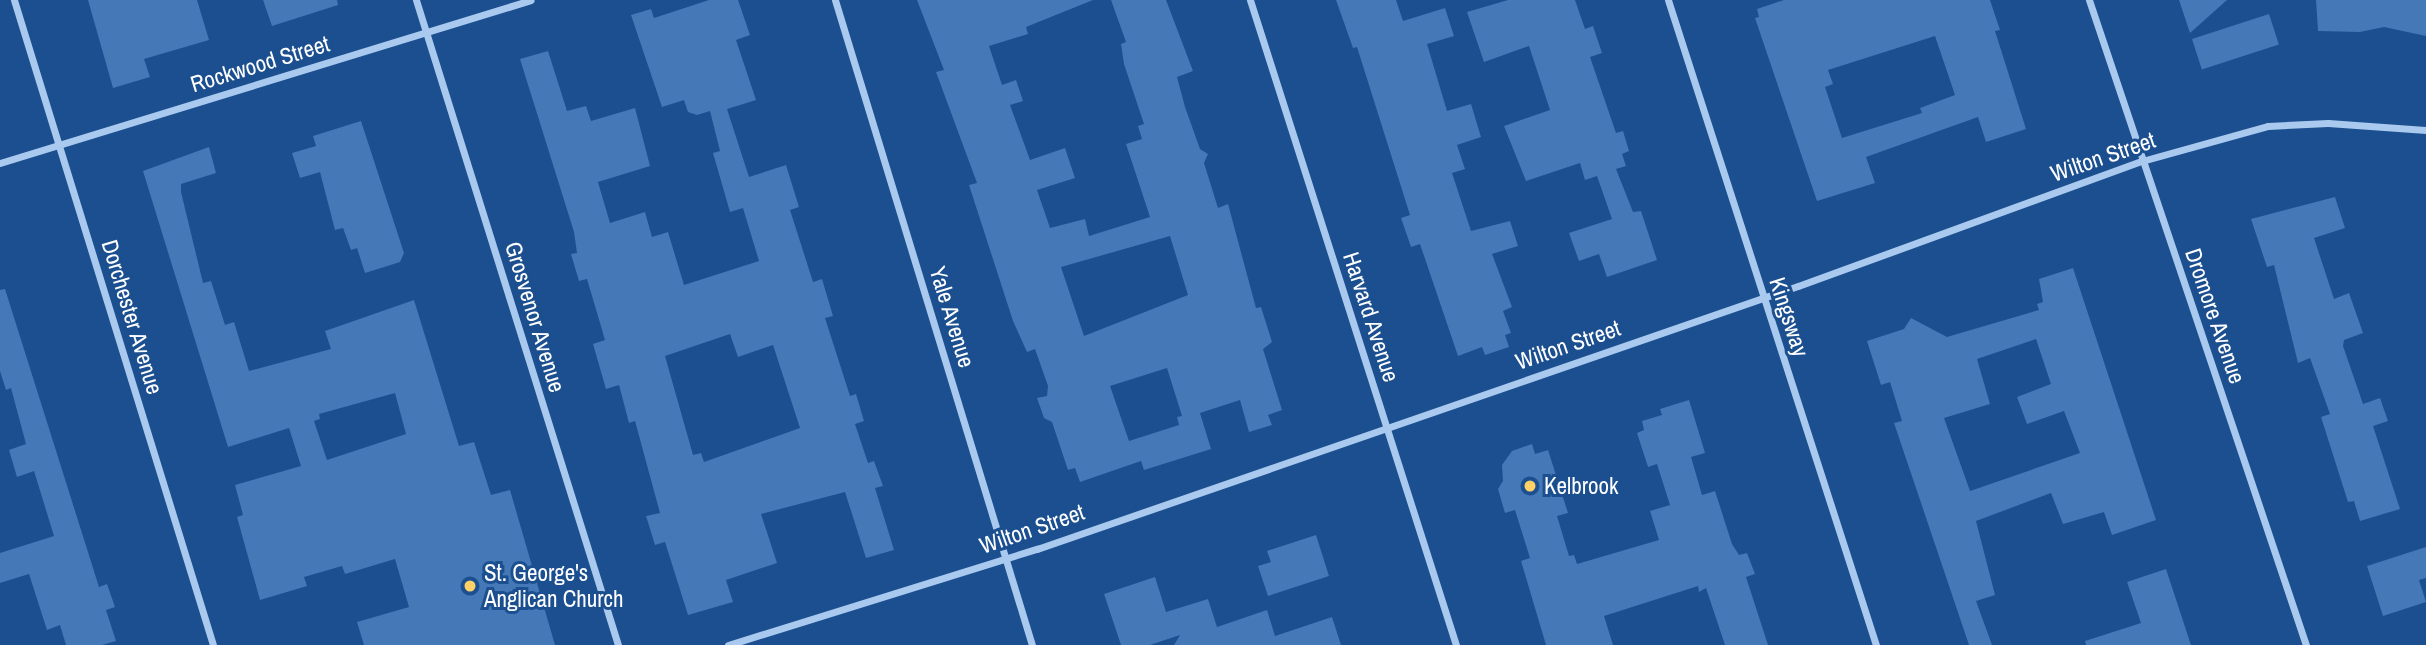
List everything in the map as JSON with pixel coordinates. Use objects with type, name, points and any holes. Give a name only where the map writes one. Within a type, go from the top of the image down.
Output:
[{"type":"street","name":"Dorchester Avenue","points":[[14,0],[214,645]]},
{"type":"street","name":"Grosvenor Avenue","points":[[416,0],[618,645]]},
{"type":"street","name":"Rockwood Street","points":[[0,163],[531,0]]},
{"type":"street","name":"Yale Avenue","points":[[835,0],[1032,645]]},
{"type":"street","name":"Harvard Avenue","points":[[1250,0],[1456,645]]},
{"type":"street","name":"Kingsway","points":[[1668,0],[1876,645]]},
{"type":"street","name":"Dromore Avenue","points":[[2089,0],[2306,645]]},
{"type":"street","name":"Wilton Street","points":[[728,645],[1006,558],[1386,429],[2143,161],[2268,126],[2328,123],[2426,130]]},
{"type":"building","points":[[88,0],[197,0],[209,40],[144,59],[150,77],[113,88]]},
{"type":"building","points":[[263,0],[337,0],[338,5],[272,26]]},
{"type":"building","points":[[709,0],[738,0],[750,35],[736,40],[756,100],[727,109],[749,177],[786,165],[799,207],[790,210],[813,282],[822,279],[833,316],[825,318],[850,396],[856,394],[864,421],[855,424],[868,463],[874,461],[883,486],[875,488],[894,550],[866,558],[845,492],[761,514],[777,563],[726,580],[733,602],[688,615],[665,542],[655,545],[646,516],[660,513],[635,421],[629,423],[619,385],[606,389],[593,344],[605,340],[587,279],[579,281],[571,254],[577,253],[574,232],[520,59],[548,51],[567,111],[586,106],[591,121],[635,108],[650,166],[598,182],[610,223],[645,212],[652,237],[668,232],[684,285],[759,261],[743,208],[730,212],[713,153],[720,151],[710,111],[697,115],[688,112],[684,100],[662,107],[631,15],[651,9],[654,18]],"holes":[[[730,334],[738,357],[773,345],[800,428],[704,462],[701,453],[693,455],[665,356]]]},
{"type":"building","points":[[917,0],[1093,0],[1026,27],[1028,34],[989,46],[1002,85],[1016,80],[1023,101],[1010,105],[1030,160],[1065,148],[1075,178],[1037,190],[1050,228],[1085,219],[1089,236],[1150,217],[1126,144],[1142,139],[1138,126],[1144,124],[1124,64],[1121,44],[1126,42],[1111,0],[1166,0],[1193,71],[1177,77],[1185,107],[1200,149],[1208,154],[1204,163],[1218,208],[1228,204],[1256,308],[1261,307],[1272,342],[1263,349],[1282,410],[1268,415],[1272,425],[1249,432],[1240,400],[1200,413],[1211,449],[1144,470],[1141,461],[1080,482],[1075,468],[1068,470],[1052,422],[1044,418],[1037,398],[1047,396],[1048,386],[1035,349],[1027,352],[1013,321],[969,185],[977,183],[936,72],[944,70]],"holes":[[[1170,236],[1188,295],[1084,336],[1061,267]],[[1167,368],[1182,416],[1177,417],[1179,425],[1129,441],[1110,386]]]},
{"type":"building","points":[[1336,0],[1396,0],[1403,21],[1445,8],[1454,36],[1427,44],[1447,111],[1471,104],[1481,137],[1457,145],[1465,169],[1452,173],[1471,231],[1510,221],[1518,246],[1492,254],[1512,307],[1503,311],[1511,333],[1505,335],[1509,347],[1485,355],[1482,347],[1458,356],[1420,244],[1411,247],[1401,218],[1410,215],[1357,47],[1353,48]]},
{"type":"building","points":[[1508,0],[1575,0],[1585,29],[1593,26],[1602,53],[1590,57],[1616,133],[1623,131],[1629,151],[1622,154],[1626,166],[1616,169],[1633,212],[1641,211],[1657,260],[1607,277],[1599,254],[1579,261],[1569,233],[1612,219],[1597,176],[1585,180],[1580,163],[1526,181],[1504,126],[1550,110],[1529,46],[1484,62],[1467,12]]},
{"type":"building","points":[[1784,0],[1990,0],[2000,30],[1995,31],[2026,129],[1986,142],[1978,117],[1866,157],[1875,183],[1817,201],[1755,18],[1759,17],[1757,9]],"holes":[[[1935,36],[1955,95],[1920,108],[1922,113],[1842,138],[1825,87],[1833,84],[1828,70]]]},
{"type":"building","points":[[2179,0],[2227,0],[2190,33]]},
{"type":"building","points":[[2316,0],[2426,0],[2426,36],[2384,27],[2360,32],[2318,31]]},
{"type":"building","points":[[2269,14],[2279,44],[2202,69],[2192,39]]},
{"type":"building","points":[[361,121],[404,253],[400,262],[365,273],[357,248],[351,250],[343,228],[335,230],[320,172],[300,178],[292,153],[316,146],[313,136]]},
{"type":"building","points":[[209,147],[216,173],[181,184],[181,192],[203,283],[211,281],[225,325],[234,322],[249,371],[331,349],[325,331],[414,300],[459,446],[474,442],[491,495],[510,490],[555,645],[364,645],[357,622],[409,607],[395,559],[345,574],[342,566],[304,577],[307,586],[260,600],[237,517],[243,515],[235,485],[301,466],[289,428],[228,447],[143,171]],"holes":[[[395,393],[406,434],[327,460],[314,421],[320,419],[319,414]]]},
{"type":"building","points":[[2335,197],[2345,228],[2314,238],[2334,299],[2349,293],[2363,333],[2344,340],[2343,346],[2363,404],[2380,398],[2388,421],[2373,426],[2400,509],[2360,521],[2354,501],[2348,502],[2321,417],[2330,414],[2310,358],[2298,363],[2274,265],[2267,267],[2251,219]]},
{"type":"building","points":[[2073,268],[2156,520],[2112,535],[2104,512],[2063,524],[2051,493],[1976,521],[1995,595],[1976,601],[1992,645],[1969,645],[1894,423],[1902,421],[1890,382],[1881,385],[1867,341],[1904,329],[1911,318],[1947,337],[2039,310],[2037,304],[2043,302],[2039,279]],"holes":[[[2036,339],[2051,384],[2017,397],[2027,424],[2064,411],[2080,453],[1970,491],[1944,418],[1990,404],[1977,359]]]},
{"type":"building","points":[[5,289],[99,587],[107,584],[115,607],[106,610],[116,641],[102,645],[66,645],[60,625],[47,630],[29,574],[0,583],[0,553],[54,536],[34,471],[17,477],[9,450],[26,444],[11,388],[6,390],[0,371],[0,290]]},
{"type":"building","points":[[1689,400],[1705,453],[1691,457],[1702,495],[1715,491],[1732,544],[1739,555],[1747,553],[1755,574],[1746,577],[1768,645],[1725,645],[1706,588],[1699,592],[1698,586],[1604,616],[1613,645],[1546,645],[1521,561],[1530,558],[1515,510],[1505,513],[1498,489],[1503,481],[1502,465],[1512,451],[1532,444],[1535,454],[1548,450],[1568,513],[1557,516],[1569,556],[1574,555],[1577,564],[1659,540],[1650,511],[1670,505],[1657,464],[1648,467],[1637,433],[1644,430],[1642,421],[1662,415],[1660,409]]},
{"type":"building","points":[[1316,535],[1329,576],[1268,596],[1258,566],[1271,562],[1267,551]]},
{"type":"building","points":[[2426,547],[2426,578],[2419,580],[2426,602],[2383,616],[2367,566]]},
{"type":"building","points":[[2166,569],[2191,645],[2086,645],[2085,641],[2141,623],[2127,582]]},
{"type":"building","points":[[1155,577],[1166,612],[1208,599],[1217,627],[1267,610],[1275,636],[1332,617],[1341,645],[1174,645],[1180,635],[1150,645],[1121,645],[1104,594]]},
{"type":"place","name":"Kelbrook","points":[[1530,486]]},
{"type":"place","name":"St. George's Anglican Church","points":[[470,586]]}]
